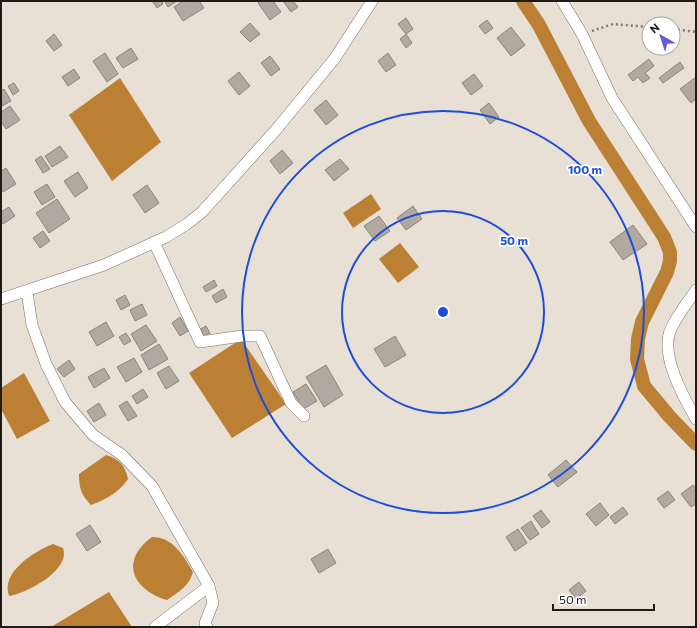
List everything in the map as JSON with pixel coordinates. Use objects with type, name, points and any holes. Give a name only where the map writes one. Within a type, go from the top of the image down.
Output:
[{"type":"street","points":[[1,300],[104,265],[154,242],[187,224],[202,212],[276,131],[335,58],[372,1]]},
{"type":"street","points":[[562,1],[582,34],[612,98],[696,227]]},
{"type":"street","points":[[154,242],[200,342],[242,336],[260,336],[291,403],[304,416]]},
{"type":"street","points":[[696,290],[670,330],[669,360],[681,394],[696,419]]},
{"type":"street","points":[[27,292],[32,325],[46,364],[65,402],[92,436],[122,455],[152,486],[209,586],[213,603],[205,623],[207,627]]},
{"type":"street","points":[[155,627],[209,586]]},
{"type":"path","points":[[582,34],[613,24],[641,26]]},
{"type":"path","points":[[681,30],[696,32]]},
{"type":"shaded area","points":[[120,78],[161,142],[112,181],[69,115]]},
{"type":"shaded area","points":[[371,194],[381,209],[353,228],[343,213]]},
{"type":"shaded area","points":[[400,243],[419,267],[398,283],[379,259]]},
{"type":"shaded area","points":[[241,339],[286,404],[232,438],[189,373]]},
{"type":"shaded area","points":[[24,373],[50,421],[17,439],[1,409],[1,388]]},
{"type":"shaded area","points":[[106,455],[121,463],[128,479],[112,495],[91,505],[81,491],[79,474]]},
{"type":"shaded area","points":[[152,537],[166,540],[177,548],[193,572],[186,585],[167,600],[146,589],[134,574],[133,565],[136,556],[142,546]]},
{"type":"shaded area","points":[[53,544],[63,548],[64,556],[54,572],[36,585],[9,596],[8,587],[14,571],[29,557]]},
{"type":"shaded area","points":[[109,592],[132,627],[51,627]]},
{"type":"building","points":[[152,1],[162,1],[163,4],[157,8]]},
{"type":"building","points":[[177,1],[168,7],[165,2]]},
{"type":"building","points":[[183,1],[199,1],[204,8],[183,21],[174,7]]},
{"type":"building","points":[[260,1],[273,1],[281,12],[270,20],[258,3]]},
{"type":"building","points":[[283,1],[293,1],[298,7],[291,12]]},
{"type":"building","points":[[406,18],[413,29],[406,34],[398,24]]},
{"type":"building","points":[[487,20],[493,28],[485,34],[479,26]]},
{"type":"building","points":[[250,23],[260,34],[250,42],[240,32]]},
{"type":"building","points":[[511,27],[525,45],[511,56],[497,38]]},
{"type":"building","points":[[54,34],[62,45],[54,51],[46,41]]},
{"type":"building","points":[[406,34],[412,43],[406,48],[400,39]]},
{"type":"building","points":[[131,48],[138,59],[123,68],[116,58]]},
{"type":"building","points":[[105,53],[118,74],[107,82],[93,61]]},
{"type":"building","points":[[388,53],[396,65],[386,72],[378,61]]},
{"type":"building","points":[[270,56],[280,69],[271,76],[261,63]]},
{"type":"building","points":[[649,59],[654,66],[645,73],[650,78],[643,83],[638,77],[633,81],[628,75]]},
{"type":"building","points":[[680,62],[684,68],[663,83],[659,78]]},
{"type":"building","points":[[74,69],[80,78],[68,86],[62,77]]},
{"type":"building","points":[[239,72],[250,86],[239,95],[228,81]]},
{"type":"building","points":[[474,74],[483,86],[471,95],[462,83]]},
{"type":"building","points":[[696,77],[696,99],[691,103],[680,89]]},
{"type":"building","points":[[14,83],[19,91],[13,95],[8,86]]},
{"type":"building","points":[[4,89],[11,101],[2,106],[1,91]]},
{"type":"building","points":[[326,100],[338,115],[326,125],[314,110]]},
{"type":"building","points":[[489,103],[499,117],[490,124],[480,110]]},
{"type":"building","points":[[10,106],[20,120],[6,129],[1,121],[1,112]]},
{"type":"building","points":[[60,146],[68,157],[52,167],[45,156]]},
{"type":"building","points":[[282,150],[293,163],[280,174],[270,161]]},
{"type":"building","points":[[41,156],[50,169],[43,173],[35,160]]},
{"type":"building","points":[[340,159],[349,169],[334,181],[325,170]]},
{"type":"building","points":[[6,168],[16,184],[3,192],[1,188],[1,171]]},
{"type":"building","points":[[78,172],[88,188],[75,197],[64,181]]},
{"type":"building","points":[[47,184],[55,197],[42,205],[34,192]]},
{"type":"building","points":[[147,185],[159,203],[145,213],[133,195]]},
{"type":"building","points":[[57,199],[70,219],[49,233],[36,213]]},
{"type":"building","points":[[413,206],[422,219],[406,230],[397,218]]},
{"type":"building","points":[[9,207],[15,216],[3,224],[1,220],[1,212]]},
{"type":"building","points":[[379,216],[390,231],[375,241],[364,226]]},
{"type":"building","points":[[633,225],[647,244],[623,260],[610,242]]},
{"type":"building","points":[[43,231],[50,241],[40,248],[33,238]]},
{"type":"building","points":[[214,280],[217,286],[206,292],[203,287]]},
{"type":"building","points":[[223,289],[227,297],[216,303],[212,296]]},
{"type":"building","points":[[125,295],[130,305],[121,310],[116,300]]},
{"type":"building","points":[[142,304],[147,315],[135,321],[130,310]]},
{"type":"building","points":[[180,317],[188,331],[180,336],[172,323]]},
{"type":"building","points":[[106,322],[114,336],[97,346],[89,332]]},
{"type":"building","points":[[146,325],[157,341],[141,351],[131,334]]},
{"type":"building","points":[[206,326],[210,333],[204,337],[199,330]]},
{"type":"building","points":[[126,333],[131,341],[124,345],[119,337]]},
{"type":"building","points":[[395,336],[406,355],[385,367],[374,349]]},
{"type":"building","points":[[159,344],[168,359],[149,370],[141,355]]},
{"type":"building","points":[[134,358],[142,372],[126,382],[117,367]]},
{"type":"building","points":[[69,360],[75,369],[64,377],[57,369]]},
{"type":"building","points":[[326,365],[343,395],[324,407],[306,377]]},
{"type":"building","points":[[169,366],[179,381],[166,389],[157,373]]},
{"type":"building","points":[[104,368],[110,378],[94,388],[88,377]]},
{"type":"building","points":[[306,384],[317,401],[303,409],[293,392]]},
{"type":"building","points":[[143,389],[148,397],[137,404],[132,396]]},
{"type":"building","points":[[127,401],[137,416],[128,421],[119,406]]},
{"type":"building","points":[[99,403],[106,415],[94,422],[87,411]]},
{"type":"building","points":[[566,460],[577,472],[558,487],[548,475]]},
{"type":"building","points":[[693,485],[696,489],[696,504],[691,507],[681,494]]},
{"type":"building","points":[[668,491],[675,500],[664,508],[657,499]]},
{"type":"building","points":[[600,503],[609,515],[596,526],[586,514]]},
{"type":"building","points":[[623,507],[628,514],[615,524],[610,517]]},
{"type":"building","points":[[541,510],[550,522],[542,528],[533,516]]},
{"type":"building","points":[[531,521],[539,534],[530,540],[521,528]]},
{"type":"building","points":[[90,525],[101,542],[87,551],[76,534]]},
{"type":"building","points":[[518,529],[527,543],[515,551],[506,537]]},
{"type":"building","points":[[328,549],[336,563],[319,573],[311,559]]},
{"type":"building","points":[[579,582],[586,591],[576,599],[569,590]]},
{"type":"waterway","points":[[523,1],[539,25],[589,121],[664,237],[670,252],[670,261],[667,272],[642,322],[638,339],[637,359],[644,386],[669,416],[696,444]]}]
